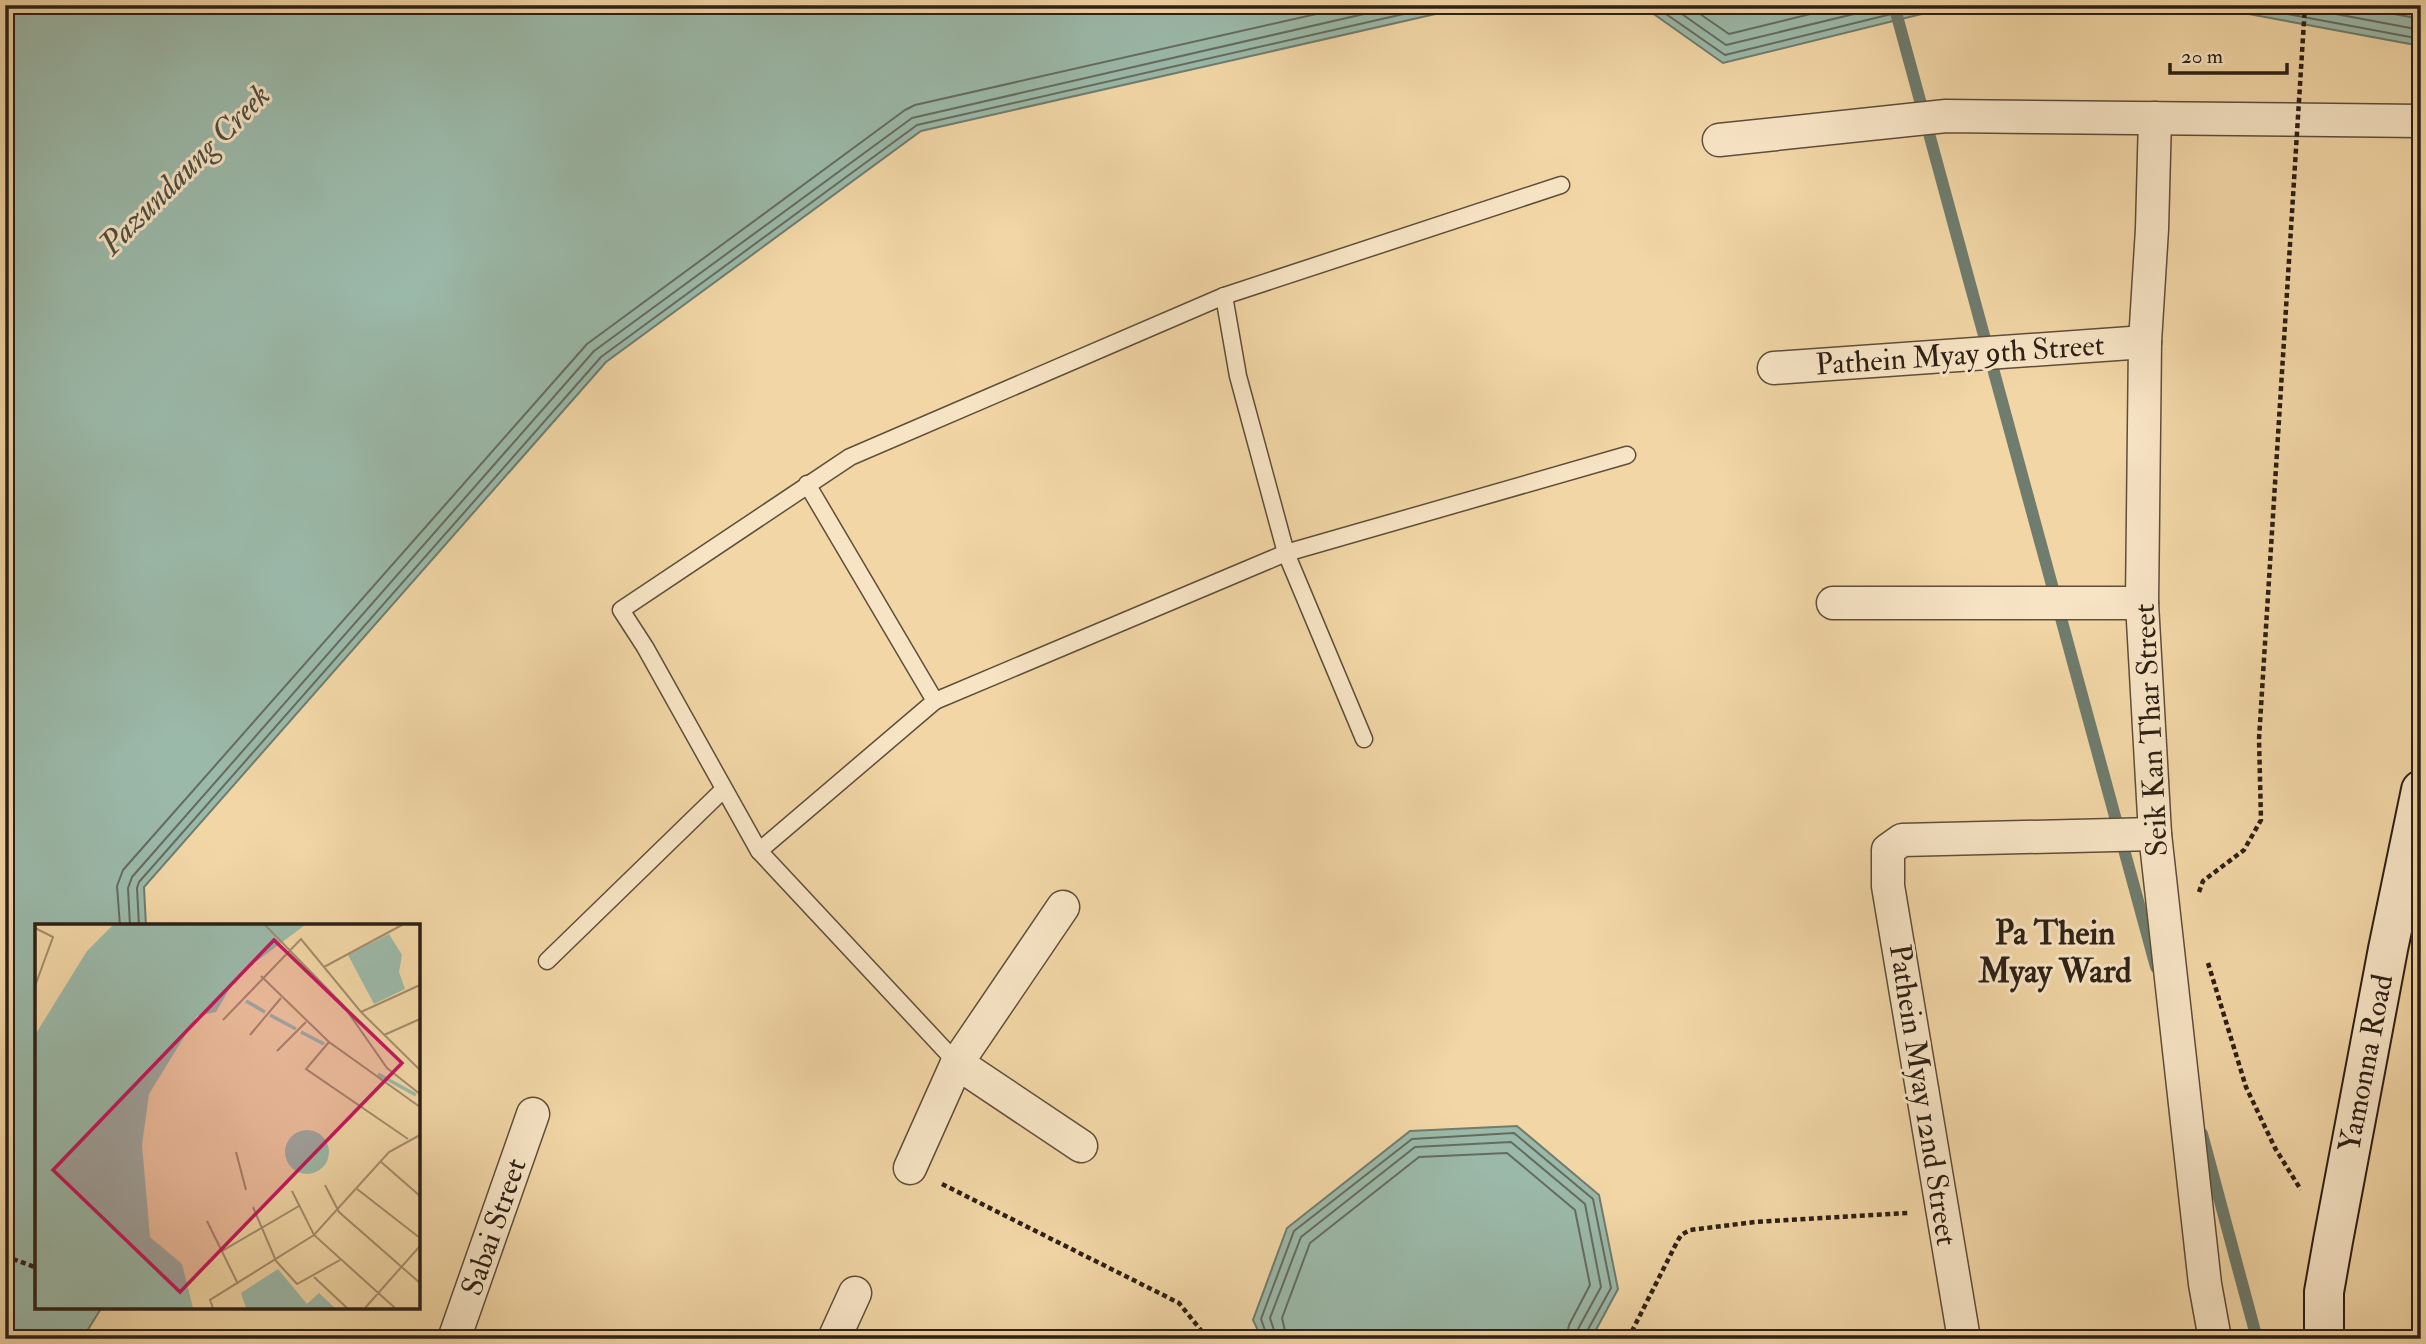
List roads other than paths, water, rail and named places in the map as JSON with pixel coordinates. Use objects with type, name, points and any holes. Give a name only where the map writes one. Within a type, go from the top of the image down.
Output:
[{"type":"main road","name":"Yamonna Road","points":[[2323,1339],[2324,1292],[2333,1241],[2385,962],[2421,790]]},
{"type":"street","points":[[1720,140],[1946,116],[2421,121]]},
{"type":"street","name":"Seik Kan Thar Street","points":[[2155,118],[2145,342],[2142,603],[2155,834],[2205,1283],[2215,1339]]},
{"type":"street","name":"Pathein Myay 9th Street","points":[[1774,368],[2145,342]]},
{"type":"street","points":[[1833,603],[2142,603]]},
{"type":"street","name":"Pathein Myay 12nd Street","points":[[1964,1339],[1888,886],[1888,850],[1902,840],[2155,834]]},
{"type":"street","points":[[910,1168],[957,1063],[1063,907]]},
{"type":"street","points":[[957,1063],[1081,1146]]},
{"type":"street","name":"Sabai Street","points":[[454,1339],[533,1114]]},
{"type":"street","points":[[834,1339],[855,1293]]},
{"type":"lane","points":[[957,1063],[759,851],[645,647],[621,610],[850,457],[1224,296],[1561,185]]},
{"type":"lane","points":[[1224,296],[1238,376],[1286,553],[1364,739]]},
{"type":"lane","points":[[759,851],[935,701],[1286,553],[1627,455]]},
{"type":"lane","points":[[807,484],[935,701]]},
{"type":"lane","points":[[547,961],[724,789]]},
{"type":"water","name":"Pazundaung Creek","points":[[5,5],[1475,5],[921,131],[606,362],[144,887],[146,924],[35,924],[35,1309],[101,1309],[82,1339],[5,1339]]},
{"type":"water","points":[[1641,5],[1958,5],[1723,63]]},
{"type":"water","points":[[2200,5],[2421,5],[2421,46]]},
{"type":"water","points":[[1517,1126],[1599,1195],[1618,1289],[1591,1339],[1262,1339],[1253,1320],[1287,1228],[1410,1131]]},
{"type":"waterway","points":[[1894,5],[2156,967]]},
{"type":"waterway","points":[[2202,1134],[2257,1339]]},
{"type":"district","name":"Pa Thein Myay Ward","points":[[2055,952]]}]
